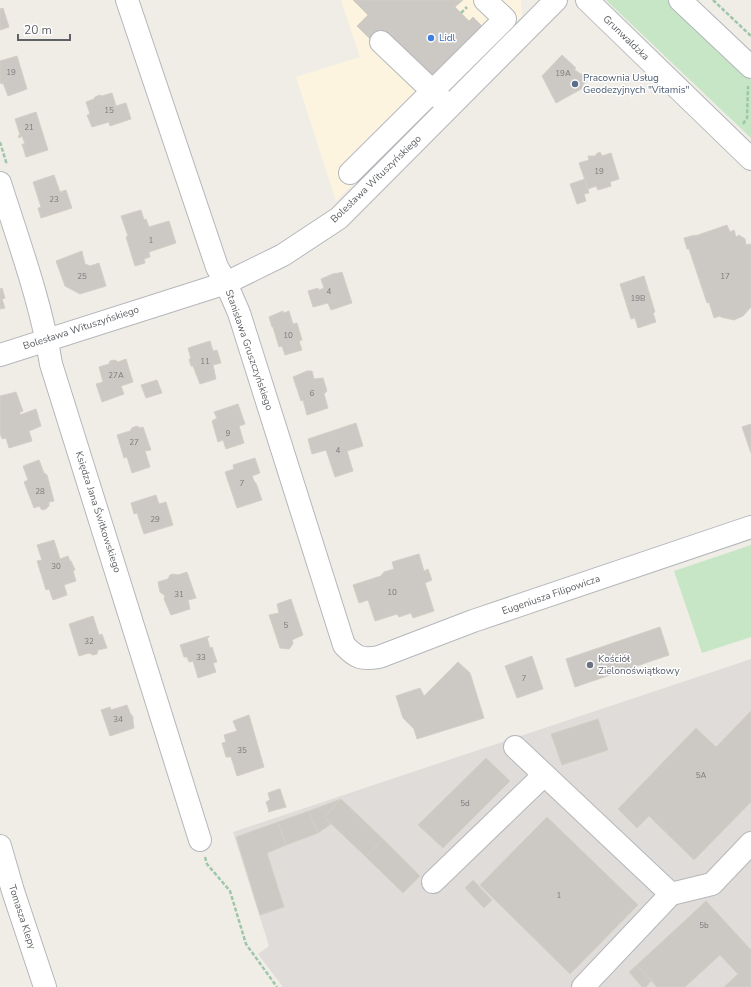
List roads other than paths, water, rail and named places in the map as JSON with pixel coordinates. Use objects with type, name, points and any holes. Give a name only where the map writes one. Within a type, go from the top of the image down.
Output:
[{"type":"street","name":"Stanisława Gruszczyńskiego","points":[[127,0],[217,266],[226,283],[238,313],[339,632],[344,645],[352,654]]},
{"type":"street","points":[[350,174],[505,19],[484,0]]},
{"type":"street","name":"Bolesława Wituszyńskiego","points":[[0,355],[226,283],[283,255],[339,218],[556,0]]},
{"type":"street","name":"Grunwaldzka","points":[[587,0],[751,159]]},
{"type":"street","points":[[680,0],[749,76]]},
{"type":"street","points":[[381,42],[450,108]]},
{"type":"street","points":[[366,157],[383,174]]},
{"type":"street","name":"Księdza Jana Świtkowskiego","points":[[0,183],[39,308],[47,339],[51,364],[200,840]]},
{"type":"street","name":"Eugeniusza Filipowicza","points":[[352,654],[366,659],[379,657],[473,621],[751,527]]},
{"type":"street","points":[[515,747],[670,894]]},
{"type":"street","points":[[433,882],[544,775]]},
{"type":"street","points":[[583,987],[670,894],[712,884],[751,843]]},
{"type":"street","name":"Tomasza Klepy","points":[[0,846],[13,891],[45,987]]},
{"type":"place","name":"Lidl","points":[[431,38]]},
{"type":"place","name":"Pracownia Usług Geodezyjnych \"Vitamis\"","points":[[575,84]]},
{"type":"place","name":"Kościół Zielonoświątkowy","points":[[590,665]]}]
